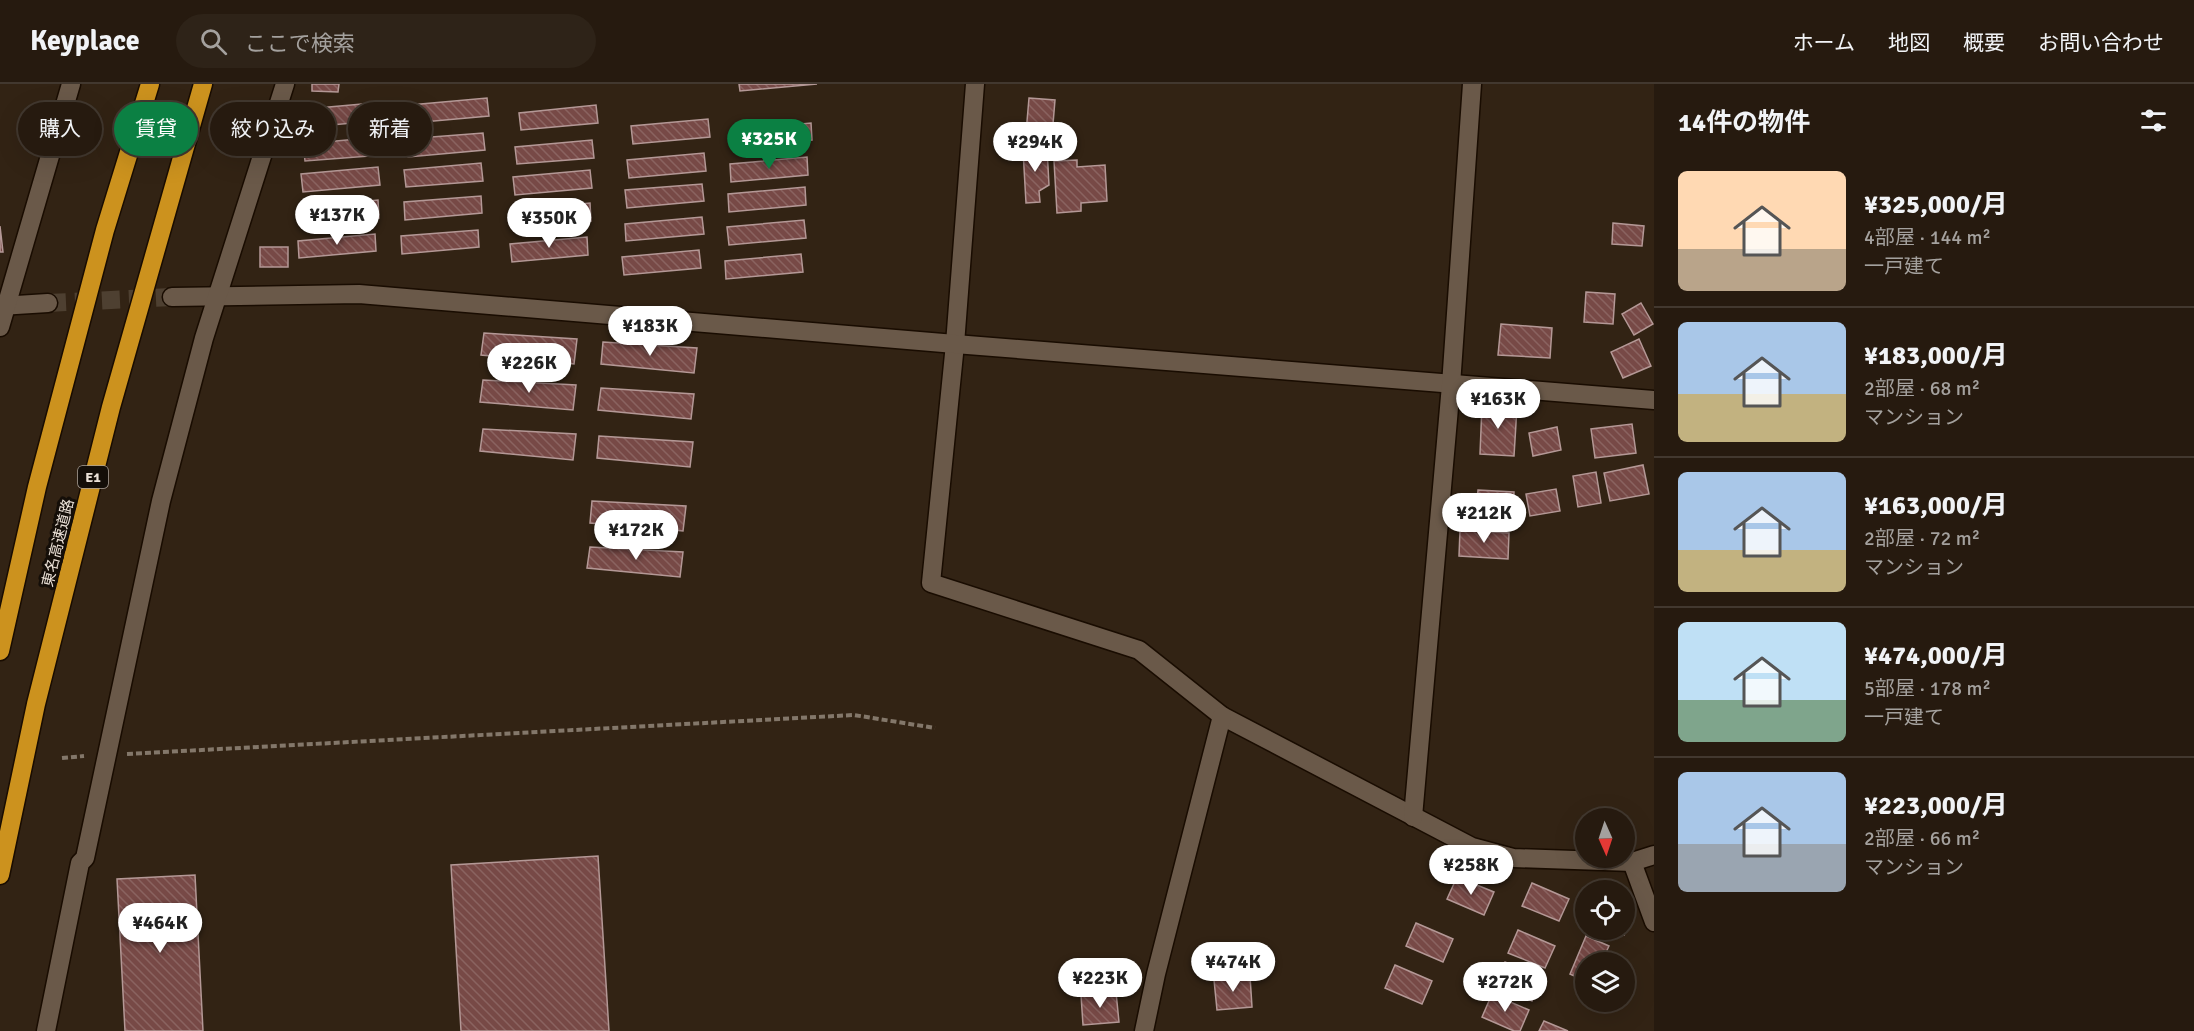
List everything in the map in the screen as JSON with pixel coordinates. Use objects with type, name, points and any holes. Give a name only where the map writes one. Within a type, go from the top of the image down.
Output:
[{"type":"highway","points":[[0,651],[40,476],[105,230],[150,84]]},
{"type":"highway","name":"東名高速道路","points":[[0,875],[36,704],[111,406],[203,84]]},
{"type":"street","points":[[0,327],[3,306],[71,84]]},
{"type":"street","points":[[46,1031],[80,863],[85,858],[161,501],[204,338],[285,84]]},
{"type":"street","points":[[975,84],[955,344],[931,583],[1139,650],[1222,716],[1472,847],[1513,858],[1575,860]]},
{"type":"street","points":[[1413,817],[1451,385],[1472,84]]},
{"type":"street","points":[[172,297],[359,294],[1654,400]]},
{"type":"street","points":[[3,306],[48,303]]},
{"type":"street","points":[[1144,1031],[1156,974],[1222,716]]},
{"type":"street","points":[[1635,861],[1654,855]]},
{"type":"street","points":[[1634,868],[1654,922]]},
{"type":"path","points":[[62,758],[854,715],[935,728]]},
{"type":"building","points":[[312,84],[339,84],[338,92],[312,91]]},
{"type":"building","points":[[739,84],[817,84],[740,91]]},
{"type":"building","points":[[487,98],[489,116],[432,121],[432,103]]},
{"type":"building","points":[[1029,98],[1055,100],[1052,136],[1026,133]]},
{"type":"building","points":[[348,105],[348,123],[336,125],[336,106]]},
{"type":"building","points":[[596,105],[598,123],[521,130],[519,113]]},
{"type":"building","points":[[708,119],[710,137],[633,144],[631,126]]},
{"type":"building","points":[[811,123],[812,140],[735,147],[734,130]]},
{"type":"building","points":[[483,133],[485,150],[432,155],[432,137]]},
{"type":"building","points":[[348,140],[348,156],[369,156],[305,161],[304,156],[336,156],[336,141]]},
{"type":"building","points":[[592,140],[594,158],[517,164],[515,147]]},
{"type":"building","points":[[1047,148],[1049,185],[1039,191],[1040,202],[1026,203],[1023,150]]},
{"type":"building","points":[[704,153],[706,171],[629,178],[627,160]]},
{"type":"building","points":[[807,157],[808,175],[731,182],[730,164]]},
{"type":"building","points":[[1077,160],[1077,167],[1105,165],[1107,201],[1081,203],[1081,211],[1057,213],[1054,161]]},
{"type":"building","points":[[481,163],[483,181],[406,187],[404,170]]},
{"type":"building","points":[[378,167],[380,185],[303,192],[301,174]]},
{"type":"building","points":[[590,170],[592,188],[515,195],[513,177]]},
{"type":"building","points":[[702,184],[704,201],[627,208],[625,190]]},
{"type":"building","points":[[805,187],[806,205],[729,212],[728,194]]},
{"type":"building","points":[[481,196],[482,213],[405,220],[404,202]]},
{"type":"building","points":[[378,200],[379,218],[302,225],[301,207]]},
{"type":"building","points":[[590,203],[591,221],[514,228],[513,210]]},
{"type":"building","points":[[702,217],[704,234],[626,241],[625,224]]},
{"type":"building","points":[[804,220],[806,238],[729,245],[727,227]]},
{"type":"building","points":[[1613,223],[1644,226],[1642,246],[1612,244]]},
{"type":"building","points":[[0,226],[3,252],[0,252]]},
{"type":"building","points":[[478,230],[479,247],[402,254],[401,236]]},
{"type":"building","points":[[375,234],[376,251],[299,258],[298,241]]},
{"type":"building","points":[[587,237],[588,255],[512,262],[510,244]]},
{"type":"building","points":[[260,247],[288,247],[288,267],[260,267]]},
{"type":"building","points":[[699,250],[701,268],[624,275],[622,257]]},
{"type":"building","points":[[801,254],[803,272],[726,279],[725,261]]},
{"type":"building","points":[[1586,292],[1615,294],[1613,324],[1584,322]]},
{"type":"building","points":[[1641,303],[1653,324],[1634,335],[1622,314]]},
{"type":"building","points":[[1501,324],[1552,328],[1550,358],[1498,355]]},
{"type":"building","points":[[484,333],[577,339],[574,364],[481,355]]},
{"type":"building","points":[[1639,339],[1651,366],[1623,378],[1611,352]]},
{"type":"building","points":[[603,342],[697,348],[694,373],[601,364]]},
{"type":"building","points":[[483,380],[576,385],[573,410],[480,402]]},
{"type":"building","points":[[601,388],[694,394],[691,419],[598,410]]},
{"type":"building","points":[[1482,405],[1517,407],[1514,456],[1480,454]]},
{"type":"building","points":[[1632,424],[1636,453],[1595,458],[1591,429]]},
{"type":"building","points":[[1557,427],[1561,450],[1533,456],[1529,433]]},
{"type":"building","points":[[483,429],[576,434],[573,460],[480,451]]},
{"type":"building","points":[[599,436],[693,442],[690,467],[597,458]]},
{"type":"building","points":[[1643,465],[1649,494],[1610,501],[1604,473]]},
{"type":"building","points":[[1596,472],[1601,503],[1578,507],[1573,476]]},
{"type":"building","points":[[1556,489],[1560,511],[1530,516],[1526,494]]},
{"type":"building","points":[[1478,490],[1514,492],[1513,518],[1476,516]]},
{"type":"building","points":[[592,501],[686,506],[683,531],[590,523]]},
{"type":"building","points":[[1460,530],[1509,533],[1508,559],[1459,556]]},
{"type":"building","points":[[590,547],[683,552],[680,577],[587,568]]},
{"type":"building","points":[[598,856],[609,1031],[461,1031],[451,865]]},
{"type":"building","points":[[195,875],[203,1031],[125,1031],[117,879]]},
{"type":"building","points":[[1457,877],[1494,892],[1484,915],[1447,899]]},
{"type":"building","points":[[1532,883],[1569,899],[1559,921],[1522,906]]},
{"type":"building","points":[[1416,923],[1453,939],[1443,962],[1406,946]]},
{"type":"building","points":[[1518,930],[1555,946],[1545,968],[1508,953]]},
{"type":"building","points":[[1584,940],[1595,940],[1609,946],[1606,952],[1579,952]]},
{"type":"building","points":[[1505,962],[1542,978],[1532,1001],[1495,984]]},
{"type":"building","points":[[1575,962],[1575,976],[1570,974]]},
{"type":"building","points":[[1395,965],[1432,981],[1422,1004],[1385,988]]},
{"type":"building","points":[[1250,976],[1252,1007],[1217,1010],[1214,980]]},
{"type":"building","points":[[1116,992],[1119,1022],[1083,1025],[1081,995]]},
{"type":"building","points":[[1492,994],[1529,1010],[1520,1031],[1514,1031],[1482,1017]]},
{"type":"building","points":[[1544,1021],[1568,1031],[1539,1031]]},
{"type":"tunnel","points":[[48,303],[172,297]]}]
